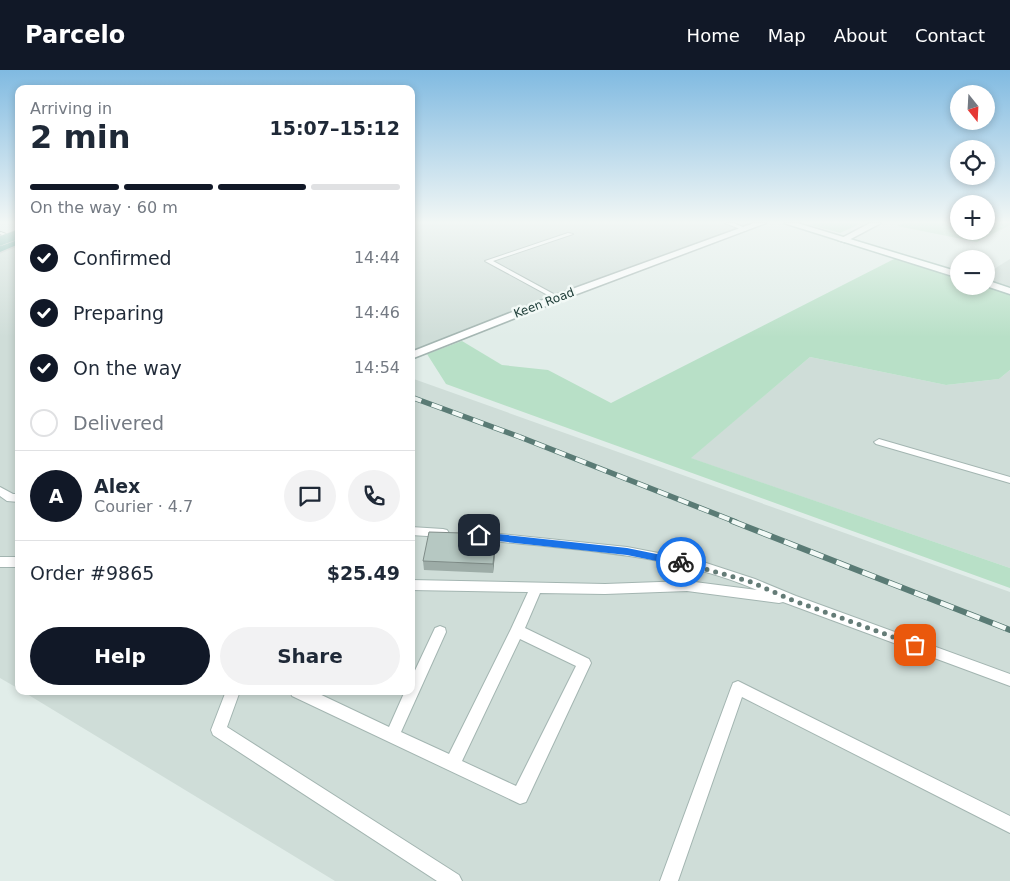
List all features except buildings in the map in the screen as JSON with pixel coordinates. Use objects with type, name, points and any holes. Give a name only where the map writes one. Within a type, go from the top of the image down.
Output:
[{"type":"street","name":"Keen Road","points":[[415,354],[557,298],[658,261]]},
{"type":"street","points":[[912,261],[950,272]]},
{"type":"street","points":[[995,287],[1010,291]]},
{"type":"lane","points":[[488,261],[557,298]]},
{"type":"lane","points":[[879,442],[1010,480]]},
{"type":"lane","points":[[0,491],[11,498],[15,498]]},
{"type":"lane","points":[[415,531],[513,538],[636,553],[700,566],[751,582],[792,600],[1010,680]]},
{"type":"lane","points":[[0,562],[15,562]]},
{"type":"lane","points":[[415,585],[605,589],[687,586],[792,600]]},
{"type":"lane","points":[[452,764],[536,588]]},
{"type":"lane","points":[[305,695],[520,796],[584,663],[517,631]]},
{"type":"lane","points":[[415,686],[440,632]]},
{"type":"lane","points":[[669,881],[738,688],[1010,825]]},
{"type":"lane","points":[[231,695],[218,730],[453,881]]},
{"type":"lane","points":[[392,736],[411,695]]},
{"type":"shaded area","points":[[0,261],[15,261],[15,687],[0,678]]},
{"type":"shaded area","points":[[415,261],[654,261],[455,336],[462,341],[415,359]]},
{"type":"shaded area","points":[[1007,261],[1010,261],[1010,287],[995,283],[995,268]]},
{"type":"shaded area","points":[[810,357],[946,385],[999,379],[1010,370],[1010,568],[690,458]]},
{"type":"shaded area","points":[[415,379],[1010,592],[1010,881],[335,881],[29,695],[415,695]]},
{"type":"green space","points":[[890,261],[905,261],[950,275],[950,295],[995,295],[995,289],[1010,294],[1010,370],[999,379],[946,385],[810,357],[691,458],[1010,568],[1010,588],[446,384],[427,354],[462,341],[502,365],[548,370],[611,403]]},
{"type":"railway","points":[[415,398],[520,437],[736,522]]},
{"type":"railway","points":[[732,521],[1010,630]]},
{"type":"way so far","points":[[681,562],[751,582],[792,600],[915,645]]},
{"type":"route","points":[[479,535],[627,551],[681,562]]}]
